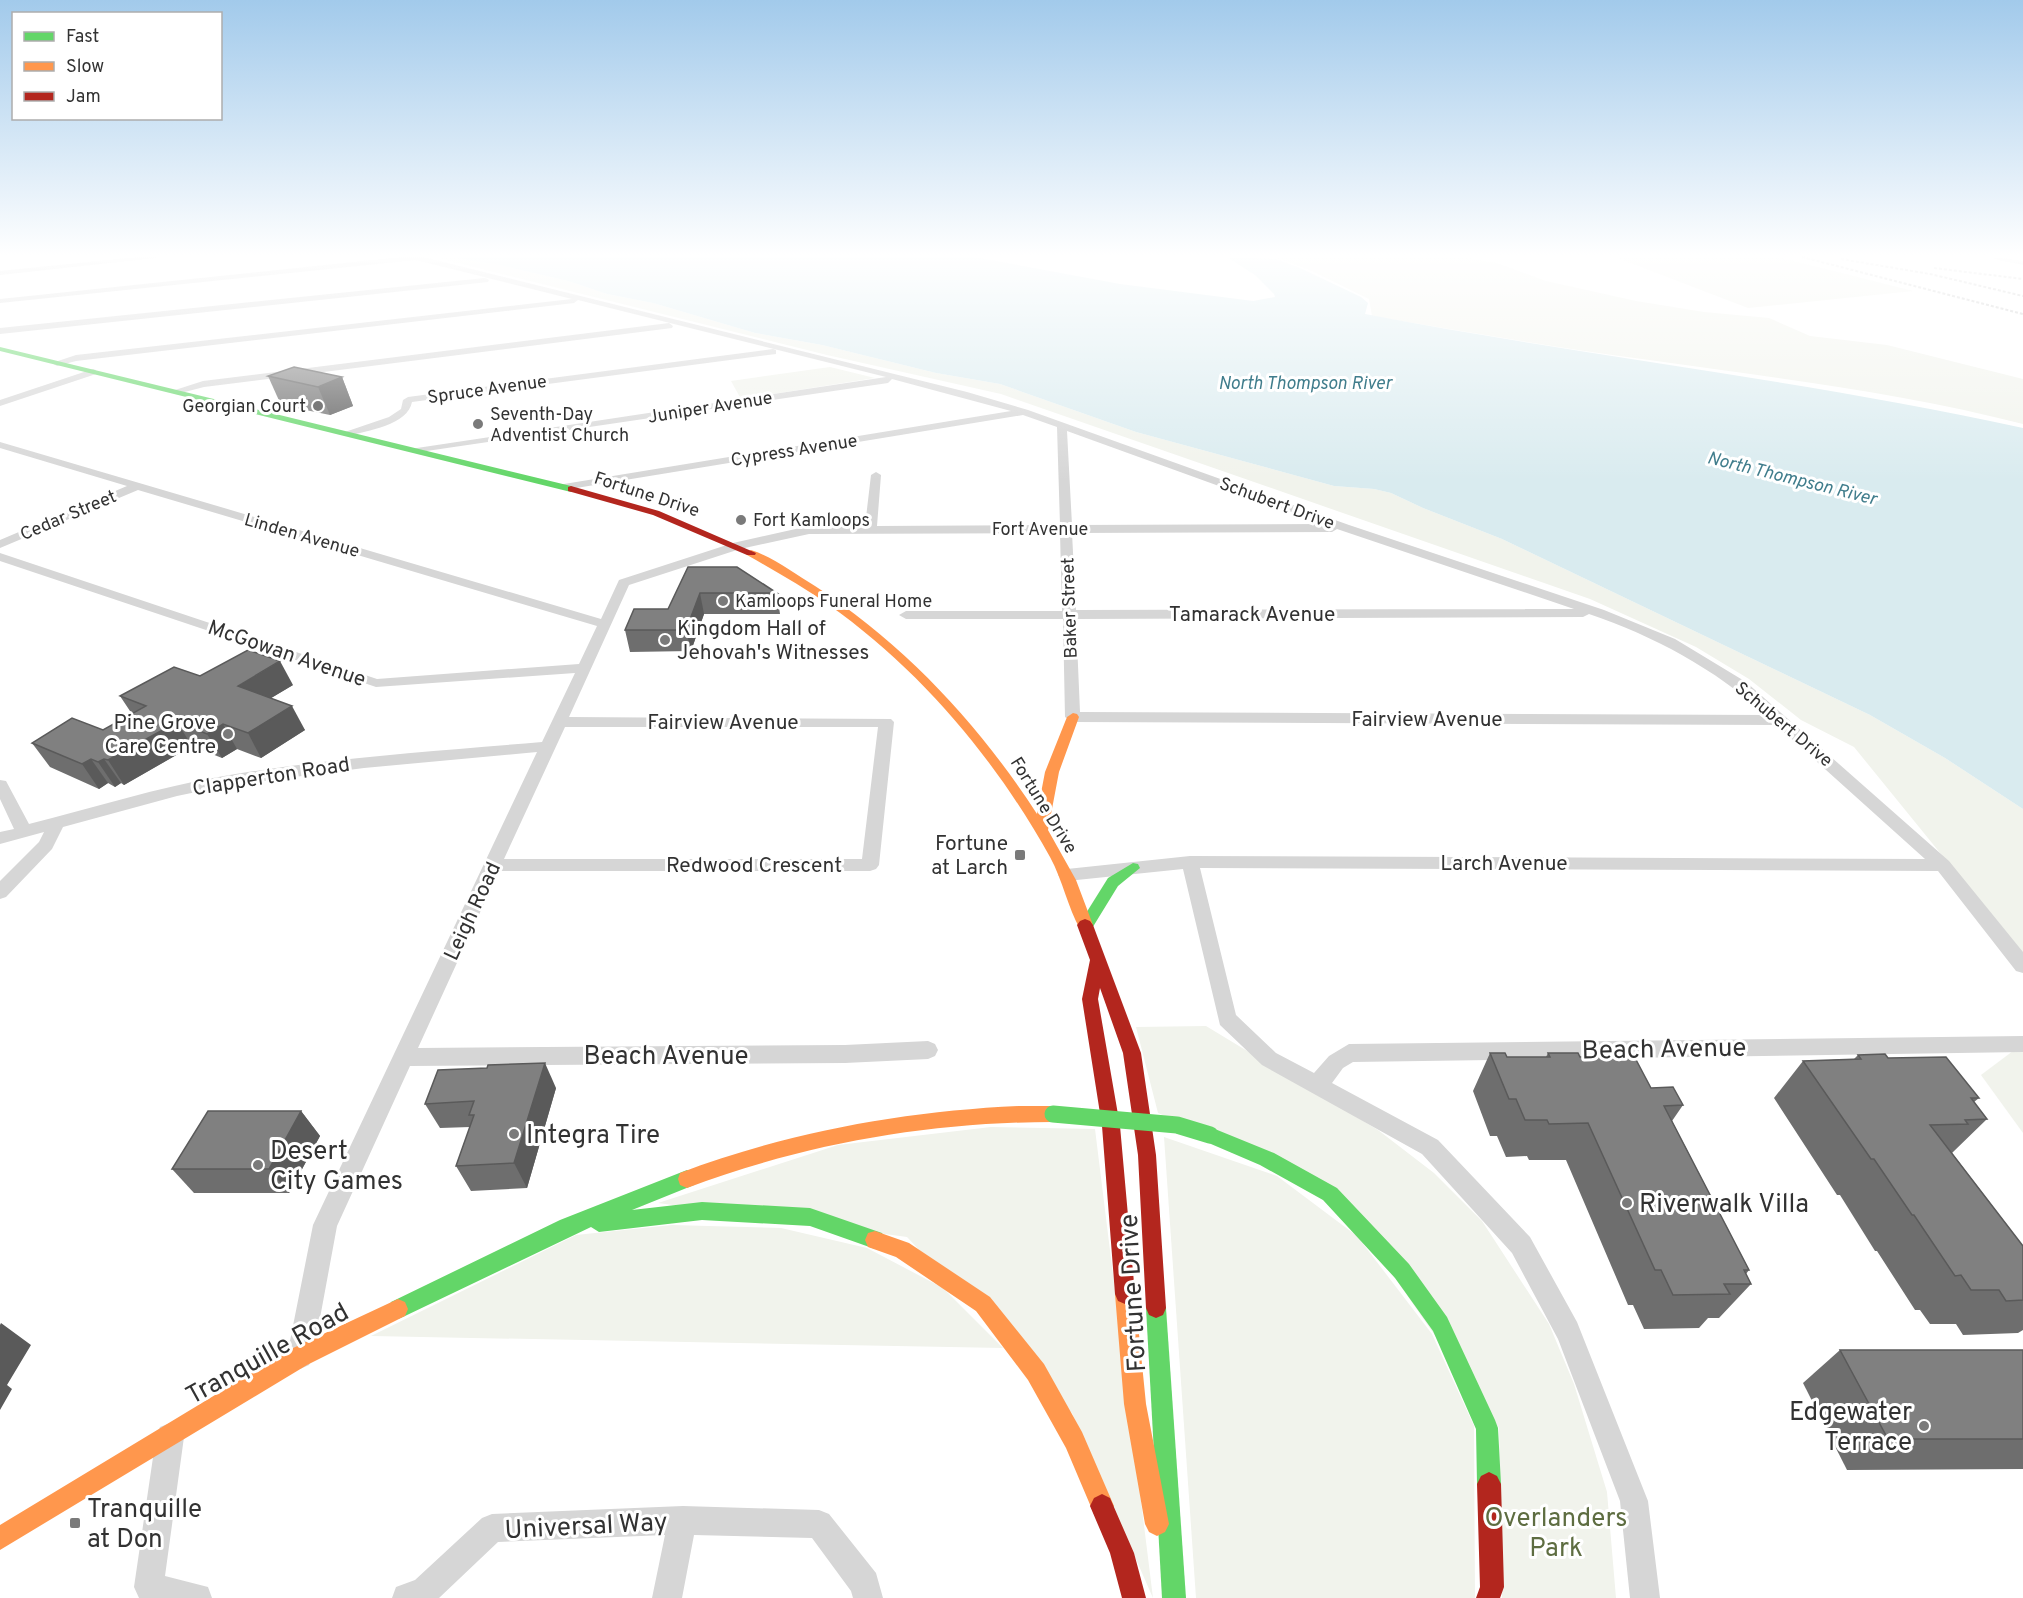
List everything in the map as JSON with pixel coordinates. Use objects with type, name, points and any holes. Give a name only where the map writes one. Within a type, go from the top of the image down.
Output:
[{"type":"main road","name":"Fortune Drive","points":[[0,349],[564,487],[656,513],[737,546],[779,568],[826,598],[877,636],[929,684],[973,732],[1004,773],[1067,875],[1132,1053],[1148,1155],[1172,1598]]},
{"type":"main road","points":[[1041,830],[1050,773],[1060,740],[1073,717]]},
{"type":"main road","points":[[1086,926],[1113,882],[1133,868]]},
{"type":"main road","name":"Fortune Drive","points":[[1098,956],[1090,999],[1111,1126],[1135,1404],[1172,1598]]},
{"type":"main road","points":[[567,1227],[723,1165],[851,1133],[943,1118],[1009,1113],[1053,1114],[1177,1125],[1210,1135],[1267,1159],[1330,1194],[1402,1271],[1440,1324],[1487,1428],[1492,1587],[1488,1598]]},
{"type":"main road","points":[[567,1227],[702,1211],[810,1217],[902,1250],[983,1304],[1036,1372],[1074,1440],[1122,1553],[1134,1598]]},
{"type":"main road","name":"Tranquille Road","points":[[0,1538],[299,1357],[567,1227]]},
{"type":"street","points":[[57,363],[76,358],[307,332]]},
{"type":"street","points":[[177,391],[203,384],[626,332]]},
{"type":"street","name":"Schubert Drive","points":[[706,332],[964,394],[1024,412],[1345,528],[1599,613],[1670,642],[1740,685],[1943,865],[2023,966]]},
{"type":"street","name":"Spruce Avenue","points":[[347,433],[393,419],[406,410],[408,400],[783,350]]},
{"type":"street","points":[[0,403],[93,372]]},
{"type":"street","name":"Juniper Avenue","points":[[417,451],[896,379]]},
{"type":"street","name":"Cypress Avenue","points":[[564,487],[1024,412]]},
{"type":"street","name":"Baker Street","points":[[1062,426],[1073,717]]},
{"type":"street","name":"Linden Avenue","points":[[0,445],[604,624]]},
{"type":"street","points":[[871,530],[876,475]]},
{"type":"street","name":"Cedar Street","points":[[0,544],[137,486]]},
{"type":"street","name":"Fort Avenue","points":[[737,546],[809,530],[1345,528]]},
{"type":"street","name":"Leigh Road","points":[[299,1357],[325,1225],[624,583],[737,546]]},
{"type":"street","name":"McGowan Avenue","points":[[0,557],[376,683],[585,668]]},
{"type":"street","name":"Tamarack Avenue","points":[[906,615],[1599,613]]},
{"type":"street","name":"Fairview Avenue","points":[[1073,717],[1782,720]]},
{"type":"street","name":"Fairview Avenue","points":[[561,722],[886,722]]},
{"type":"street","name":"Redwood Crescent","points":[[494,865],[870,865],[886,722]]},
{"type":"street","name":"Clapperton Road","points":[[0,838],[177,791],[225,781],[364,762],[548,746]]},
{"type":"street","points":[[0,785],[19,818],[23,831]]},
{"type":"street","points":[[0,892],[46,844],[57,822]]},
{"type":"street","points":[[1191,862],[1227,1019],[1269,1059],[1430,1147],[1521,1245],[1568,1331],[1634,1501],[1645,1598]]},
{"type":"street","name":"Larch Avenue","points":[[1067,875],[1191,862],[1943,865]]},
{"type":"street","name":"Beach Avenue","points":[[1318,1084],[1336,1062],[1349,1053],[2023,1044]]},
{"type":"street","name":"Beach Avenue","points":[[404,1057],[845,1054],[928,1050]]},
{"type":"street","points":[[170,1436],[149,1587],[197,1598]]},
{"type":"street","points":[[667,1598],[683,1520]]},
{"type":"street","name":"Universal Way","points":[[418,1596],[492,1528],[683,1520],[819,1524],[865,1584],[868,1598]]},
{"type":"green space","points":[[733,332],[750,332],[822,345],[936,373],[1000,384],[1136,432],[1334,486],[1374,489],[1391,493],[1502,539],[1870,715],[1945,758],[2023,809],[2023,955],[1854,747],[1801,720],[1749,679],[1696,647],[1590,599],[1001,394]]},
{"type":"green space","points":[[1467,332],[1800,332],[1810,336],[1887,345],[2023,379],[2023,424],[1882,394]]},
{"type":"green space","points":[[830,367],[875,378],[741,399],[731,381]]},
{"type":"green space","name":"Overlanders Park","points":[[1206,1026],[1378,1130],[1434,1173],[1482,1221],[1549,1324],[1574,1384],[1607,1492],[1616,1598],[1502,1598],[1499,1428],[1332,1187],[1158,1113],[1136,1027]]},
{"type":"green space","points":[[2023,1050],[2023,1133],[1981,1075],[2013,1051]]},
{"type":"green space","points":[[991,1127],[1095,1129],[1153,1598],[1072,1413],[907,1237],[658,1203],[838,1145]]},
{"type":"green space","points":[[1164,1137],[1277,1176],[1357,1236],[1432,1334],[1474,1426],[1475,1598],[1196,1598]]},
{"type":"green space","points":[[672,1225],[781,1228],[867,1248],[943,1288],[1003,1348],[371,1336],[576,1235]]},
{"type":"water","name":"North Thompson River","points":[[750,332],[1462,332],[1859,396],[2023,428],[2023,809],[1945,758],[1870,715],[1502,539],[1391,493],[1374,489],[1334,486],[1136,432],[1000,384],[936,373],[822,345]]},
{"type":"building","points":[[294,367],[342,377],[318,387],[268,376]]},
{"type":"building","points":[[688,567],[737,567],[777,593],[700,593],[686,630],[625,630],[634,609],[668,609]]},
{"type":"building","points":[[248,650],[280,661],[238,686],[292,706],[248,733],[223,724],[207,734],[177,722],[108,760],[98,762],[91,759],[82,764],[32,743],[72,718],[103,730],[146,706],[120,696],[174,667],[200,676]]},
{"type":"building","points":[[1490,1053],[1505,1053],[1507,1057],[1550,1057],[1548,1053],[1578,1053],[1580,1057],[1634,1056],[1651,1088],[1673,1087],[1683,1105],[1664,1106],[1749,1270],[1744,1270],[1751,1284],[1724,1284],[1730,1294],[1673,1295],[1661,1270],[1655,1270],[1588,1123],[1549,1124],[1547,1120],[1525,1120],[1516,1099],[1509,1099]]},
{"type":"building","points":[[1885,1054],[1888,1058],[1946,1057],[1979,1098],[1971,1098],[1987,1119],[1965,1120],[1968,1124],[1930,1125],[2023,1246],[2023,1300],[2006,1301],[1999,1290],[1971,1290],[1961,1275],[1955,1276],[1803,1061],[1861,1059],[1858,1055]]},
{"type":"building","points":[[545,1063],[514,1163],[456,1166],[474,1115],[469,1115],[474,1101],[425,1104],[438,1070]]},
{"type":"building","points":[[208,1111],[301,1111],[269,1169],[172,1169]]},
{"type":"building","points":[[1840,1350],[2023,1350],[2023,1439],[1888,1439]]},
{"type":"traffic: fast","points":[[0,349],[571,489]]},
{"type":"traffic: fast","points":[[1086,926],[1113,882],[1133,868]]},
{"type":"traffic: fast","points":[[1053,1114],[1177,1125],[1210,1135]]},
{"type":"traffic: fast","points":[[1210,1135],[1267,1159],[1330,1194],[1402,1271],[1440,1324],[1487,1428],[1489,1484]]},
{"type":"traffic: fast","points":[[398,1309],[567,1227],[687,1179]]},
{"type":"traffic: fast","points":[[599,1223],[702,1211],[810,1217],[875,1240]]},
{"type":"traffic: fast","points":[[1156,1308],[1174,1598]]},
{"type":"traffic: slow","points":[[751,553],[793,577],[871,631],[939,695],[999,767],[1042,832],[1069,880],[1085,925]]},
{"type":"traffic: slow","points":[[1041,830],[1052,772],[1073,717]]},
{"type":"traffic: slow","points":[[687,1179],[768,1154],[828,1139],[892,1127],[988,1115],[1053,1114]]},
{"type":"traffic: slow","points":[[875,1240],[902,1250],[983,1304],[1036,1372],[1074,1440],[1102,1506]]},
{"type":"traffic: slow","points":[[1125,1294],[1135,1404],[1157,1524]]},
{"type":"traffic: slow","points":[[0,1538],[299,1357],[398,1309]]},
{"type":"traffic: jam","points":[[571,489],[656,513],[751,553]]},
{"type":"traffic: jam","points":[[1085,925],[1132,1053],[1147,1155],[1156,1308]]},
{"type":"traffic: jam","points":[[1098,959],[1090,999],[1111,1126],[1125,1294]]},
{"type":"traffic: jam","points":[[1488,1598],[1492,1587],[1489,1484]]},
{"type":"traffic: jam","points":[[1102,1506],[1122,1553],[1134,1598]]},
{"type":"place","name":"Georgian Court","points":[[318,406]]},
{"type":"place","name":"Seventh-Day Adventist Church","points":[[478,424]]},
{"type":"place","name":"Fort Kamloops","points":[[741,520]]},
{"type":"place","name":"Kamloops Funeral Home","points":[[723,601]]},
{"type":"place","name":"Kingdom Hall of Jehovah's Witnesses","points":[[665,640]]},
{"type":"place","name":"Pine Grove Care Centre","points":[[228,734]]},
{"type":"place","name":"Fortune at Larch","points":[[1020,855]]},
{"type":"place","name":"Integra Tire","points":[[514,1134]]},
{"type":"place","name":"Desert City Games","points":[[258,1165]]},
{"type":"place","name":"Riverwalk Villa","points":[[1627,1203]]},
{"type":"place","name":"Edgewater Terrace","points":[[1924,1426]]},
{"type":"place","name":"Tranquille at Don","points":[[75,1523]]}]
